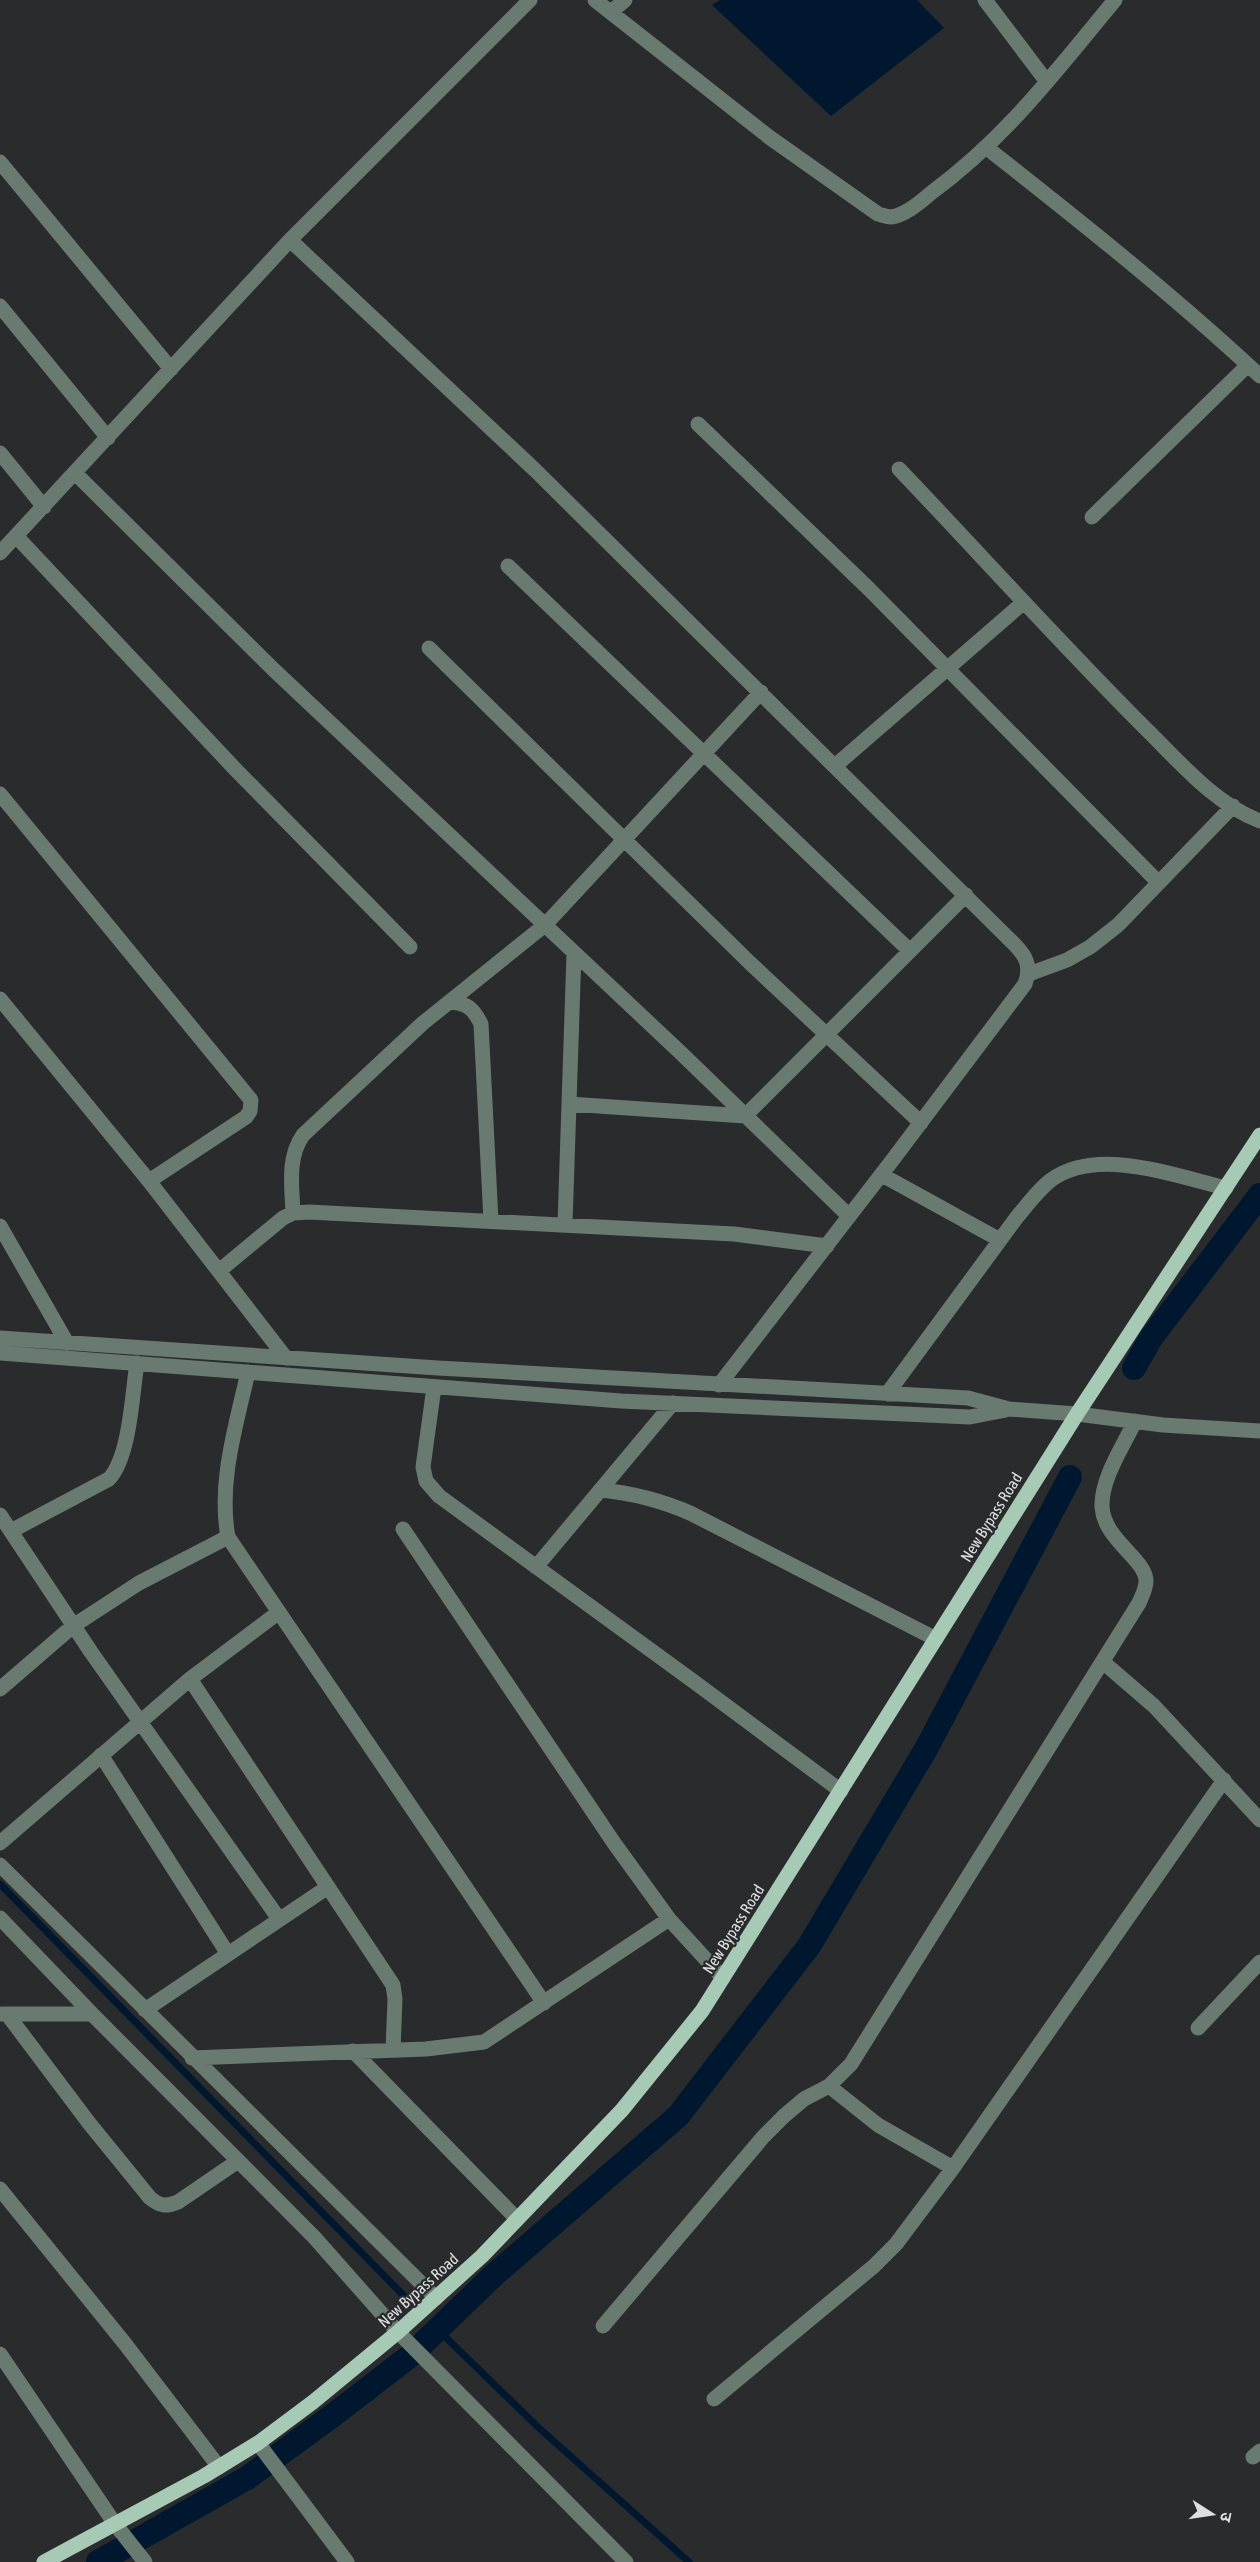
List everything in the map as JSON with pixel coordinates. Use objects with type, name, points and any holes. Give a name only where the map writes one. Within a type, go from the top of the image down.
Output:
[{"type":"main road","name":"New Bypass Road","points":[[44,2562],[219,2466],[262,2449],[482,2256],[622,2110],[702,2011],[1077,1414],[1260,1135]]},
{"type":"street","points":[[0,553],[76,474],[290,240],[530,0]]},
{"type":"street","points":[[595,0],[769,137],[878,214],[889,217],[900,214],[964,168],[987,148],[1028,105],[1115,0]]},
{"type":"street","points":[[611,12],[625,0]]},
{"type":"street","points":[[985,0],[1047,82]]},
{"type":"street","points":[[987,148],[1116,249],[1200,320],[1260,376]]},
{"type":"street","points":[[0,162],[171,369]]},
{"type":"street","points":[[290,240],[535,470],[1021,950],[1028,961],[1029,974],[1025,984],[719,1385]]},
{"type":"street","points":[[0,306],[108,438]]},
{"type":"street","points":[[1092,517],[1248,365]]},
{"type":"street","points":[[698,424],[869,589],[1159,883]]},
{"type":"street","points":[[0,453],[44,507]]},
{"type":"street","points":[[899,469],[1024,602],[1179,761],[1233,806],[1260,821]]},
{"type":"street","points":[[76,474],[274,670],[849,1216]]},
{"type":"street","points":[[16,536],[236,770],[410,947]]},
{"type":"street","points":[[508,566],[910,951]]},
{"type":"street","points":[[835,766],[1024,602]]},
{"type":"street","points":[[429,648],[623,840],[921,1123]]},
{"type":"street","points":[[293,1213],[292,1161],[295,1146],[303,1135],[423,1023],[545,925],[760,692]]},
{"type":"street","points":[[0,794],[251,1100],[250,1111],[246,1117],[149,1181]]},
{"type":"street","points":[[1029,974],[1067,960],[1090,947],[1118,925],[1233,806]]},
{"type":"street","points":[[569,1104],[745,1116],[825,1033],[966,896]]},
{"type":"street","points":[[565,1224],[574,953]]},
{"type":"street","points":[[0,999],[149,1181],[286,1358]]},
{"type":"street","points":[[449,1002],[463,1003],[473,1009],[481,1024],[491,1221]]},
{"type":"street","points":[[887,1394],[1000,1240],[1038,1192],[1052,1179],[1081,1165],[1098,1163],[1140,1168],[1226,1188]]},
{"type":"street","points":[[882,1174],[1000,1240]]},
{"type":"street","points":[[219,1271],[283,1218],[293,1213],[565,1224],[734,1234],[826,1246]]},
{"type":"street","points":[[0,1226],[67,1342]]},
{"type":"street","points":[[0,1338],[719,1385],[968,1398],[1009,1409],[1260,1431]]},
{"type":"street","points":[[0,1353],[434,1388],[673,1403],[970,1418],[1009,1409]]},
{"type":"street","points":[[11,1531],[108,1479],[115,1471],[126,1432],[138,1364]]},
{"type":"street","points":[[248,1372],[227,1468],[224,1500],[228,1537],[544,2003]]},
{"type":"street","points":[[434,1388],[423,1467],[426,1481],[439,1496],[841,1791]]},
{"type":"street","points":[[536,1567],[673,1403]]},
{"type":"street","points":[[603,2326],[763,2137],[804,2099],[829,2086],[850,2064],[1139,1603],[1146,1579],[1142,1569],[1113,1537],[1102,1509],[1106,1482],[1135,1421]]},
{"type":"street","points":[[600,1490],[635,1494],[662,1501],[690,1513],[936,1639]]},
{"type":"street","points":[[0,1515],[74,1626],[279,1919]]},
{"type":"street","points":[[404,1529],[614,1844],[669,1919],[723,1978]]},
{"type":"street","points":[[0,1689],[74,1626],[139,1583],[228,1537]]},
{"type":"street","points":[[0,1843],[190,1679],[279,1612]]},
{"type":"street","points":[[1103,1662],[1154,1706],[1260,1820]]},
{"type":"street","points":[[190,1679],[393,1985],[395,1999],[393,2050]]},
{"type":"street","points":[[100,1755],[228,1954]]},
{"type":"street","points":[[714,2399],[874,2266],[896,2244],[953,2169],[1224,1780]]},
{"type":"street","points":[[0,1865],[436,2298]]},
{"type":"street","points":[[145,2010],[328,1887]]},
{"type":"street","points":[[0,1918],[314,2237],[398,2332],[618,2560]]},
{"type":"street","points":[[192,2058],[393,2050],[460,2046],[484,2042],[669,1919]]},
{"type":"street","points":[[1197,2028],[1260,1962]]},
{"type":"street","points":[[3,2014],[92,2014]]},
{"type":"street","points":[[3,2014],[89,2123],[157,2204],[167,2206],[178,2202],[238,2161]]},
{"type":"street","points":[[353,2051],[517,2219]]},
{"type":"street","points":[[829,2086],[878,2125],[953,2169]]},
{"type":"street","points":[[0,2188],[126,2345],[219,2466]]},
{"type":"street","points":[[0,2354],[115,2524],[144,2561]]},
{"type":"street","points":[[262,2449],[347,2562]]},
{"type":"water","points":[[720,0],[917,0],[944,28],[831,116],[712,5]]},
{"type":"waterway","points":[[1134,1368],[1151,1338],[1260,1195]]},
{"type":"waterway","points":[[98,2562],[247,2478],[332,2416],[410,2356],[495,2274],[678,2116],[809,1946],[926,1749],[1070,1477]]},
{"type":"waterway","points":[[0,1884],[404,2296]]},
{"type":"waterway","points":[[433,2325],[539,2428],[689,2562]]}]
